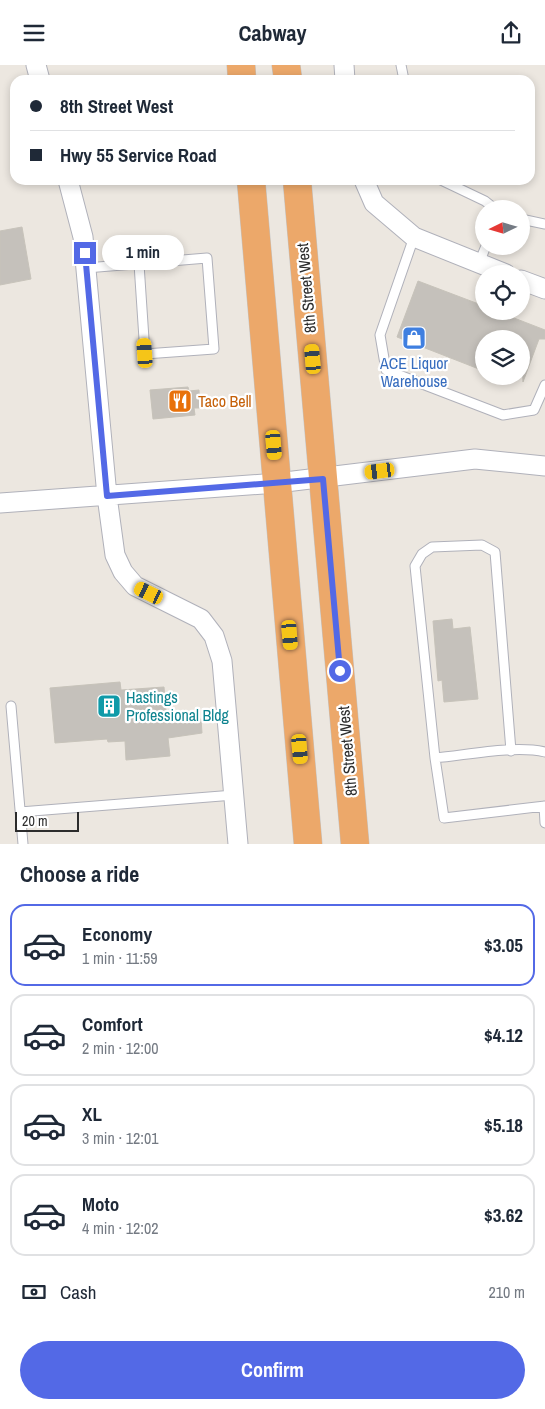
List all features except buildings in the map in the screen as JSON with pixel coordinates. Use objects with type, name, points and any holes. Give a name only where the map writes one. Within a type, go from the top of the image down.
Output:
[{"type":"highway","points":[[251,185],[308,844]]},
{"type":"highway","name":"8th Street West","points":[[297,185],[355,844]]},
{"type":"street","points":[[69,185],[83,237],[107,496],[115,555],[123,572],[135,586],[200,619],[214,636],[222,661],[238,844]]},
{"type":"street","points":[[366,185],[374,203],[414,237],[475,253]]},
{"type":"street","points":[[482,255],[495,265]]},
{"type":"street","points":[[530,283],[545,289]]},
{"type":"street","points":[[0,503],[323,479],[475,459],[545,466]]},
{"type":"lane","points":[[451,185],[483,200]]},
{"type":"lane","points":[[530,221],[545,224]]},
{"type":"lane","points":[[414,237],[380,335],[386,370],[503,415],[534,410],[545,385]]},
{"type":"lane","points":[[86,268],[207,258],[214,349],[145,353],[139,264]]},
{"type":"lane","points":[[511,751],[495,552],[482,545],[432,547],[422,554],[415,566],[435,758],[444,818],[544,806],[545,823]]},
{"type":"lane","points":[[11,706],[23,844]]},
{"type":"lane","points":[[435,758],[511,751],[536,750],[545,753]]},
{"type":"lane","points":[[20,812],[234,795]]},
{"type":"place","name":"ACE Liquor Warehouse","points":[[414,338]]},
{"type":"place","name":"Taco Bell","points":[[180,401]]},
{"type":"place","name":"Hastings Professional Bldg","points":[[109,706]]},
{"type":"route","points":[[85,253],[107,496],[323,479],[340,671]]}]
